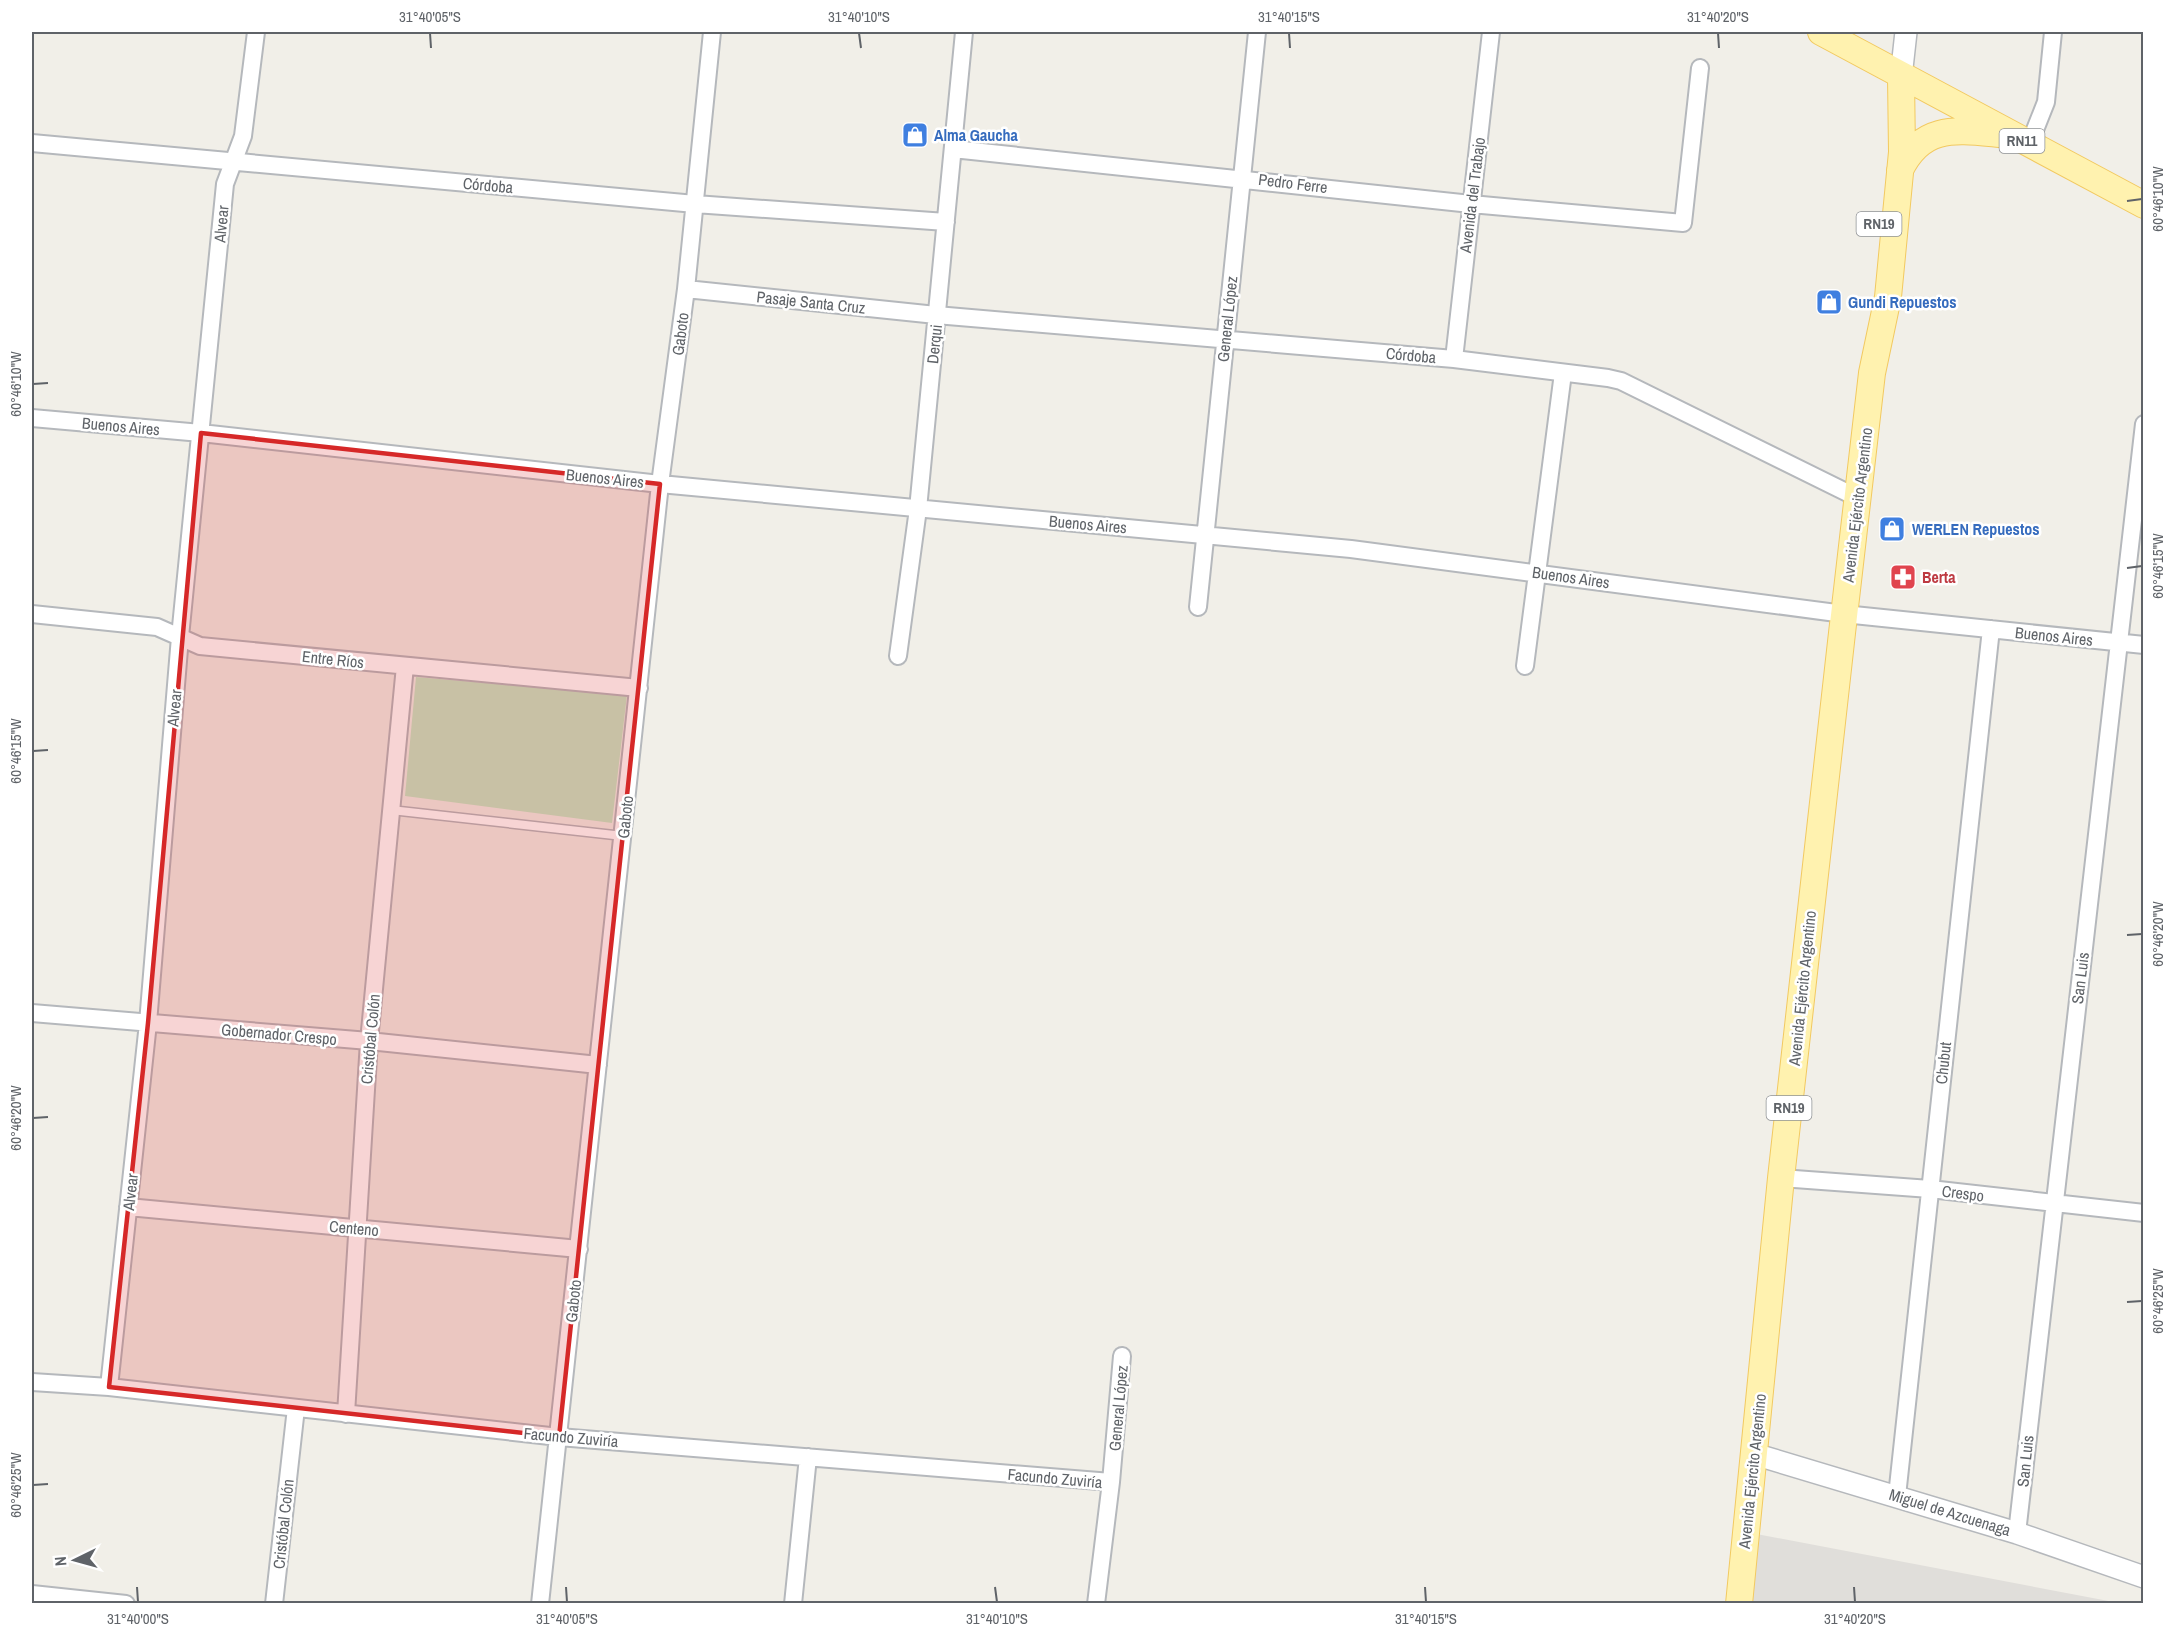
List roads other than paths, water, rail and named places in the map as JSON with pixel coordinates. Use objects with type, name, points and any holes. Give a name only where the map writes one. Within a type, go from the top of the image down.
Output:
[{"type":"main road","name":"RN11","points":[[1821,32],[2144,205]]},
{"type":"main road","name":"Avenida Ejército Argentino","points":[[1872,373],[1888,297],[1900,170],[1901,76]]},
{"type":"main road","name":"Avenida Ejército Argentino","points":[[1739,1604],[1781,1178],[1872,373],[1874,295],[1885,146],[1901,76]]},
{"type":"main road","points":[[1900,170],[1909,151],[1940,133],[1963,131],[2021,140]]},
{"type":"street","name":"Alvear","points":[[109,1387],[148,1023],[180,637],[225,184],[243,136],[256,32]]},
{"type":"street","name":"Gaboto","points":[[540,1604],[660,484],[686,289],[712,32]]},
{"type":"street","name":"Derqui","points":[[898,656],[918,509],[964,32]]},
{"type":"street","name":"General López","points":[[1198,607],[1257,32]]},
{"type":"street","name":"Avenida del Trabajo","points":[[1454,359],[1491,32]]},
{"type":"street","points":[[1901,76],[1906,32]]},
{"type":"street","points":[[2021,140],[2046,102],[2053,32]]},
{"type":"street","name":"Pedro Ferre","points":[[953,149],[1471,204],[1683,223],[1700,68]]},
{"type":"street","name":"Córdoba","points":[[32,143],[695,204],[946,222]]},
{"type":"street","name":"Pasaje Santa Cruz","points":[[686,289],[936,315]]},
{"type":"street","name":"Córdoba","points":[[936,315],[1454,359],[1621,381],[1858,498]]},
{"type":"street","points":[[1525,666],[1563,372]]},
{"type":"street","name":"Buenos Aires","points":[[32,418],[201,433],[660,484],[1205,535],[1538,573],[1844,614],[2144,645]]},
{"type":"street","name":"San Luis","points":[[2017,1533],[2144,424]]},
{"type":"street","name":"Entre Ríos","points":[[32,614],[157,627],[200,646],[639,688]]},
{"type":"street","name":"Chubut","points":[[1897,1496],[1990,629]]},
{"type":"street","name":"Cristóbal Colón","points":[[346,1413],[369,1041],[405,666]]},
{"type":"street","name":"Gobernador Crespo","points":[[32,1013],[369,1041],[598,1065]]},
{"type":"street","name":"Crespo","points":[[1781,1178],[1930,1189],[2144,1213]]},
{"type":"street","name":"Centeno","points":[[128,1208],[579,1249]]},
{"type":"street","name":"General López","points":[[1096,1604],[1111,1482],[1122,1356]]},
{"type":"street","name":"Facundo Zuviría","points":[[32,1382],[109,1387],[559,1437],[1111,1482]]},
{"type":"street","name":"Cristóbal Colón","points":[[274,1604],[296,1408]]},
{"type":"street","name":"Miguel de Azcuenaga","points":[[1754,1454],[2017,1533],[2144,1577]]},
{"type":"street","points":[[793,1604],[808,1457]]},
{"type":"street","points":[[32,1594],[126,1604]]},
{"type":"lane","points":[[391,810],[623,836]]},
{"type":"place","name":"Alma Gaucha","points":[[915,135]]},
{"type":"place","name":"Gundi Repuestos","points":[[1829,302]]},
{"type":"place","name":"WERLEN Repuestos","points":[[1892,529]]},
{"type":"place","name":"Berta","points":[[1903,577]]}]
